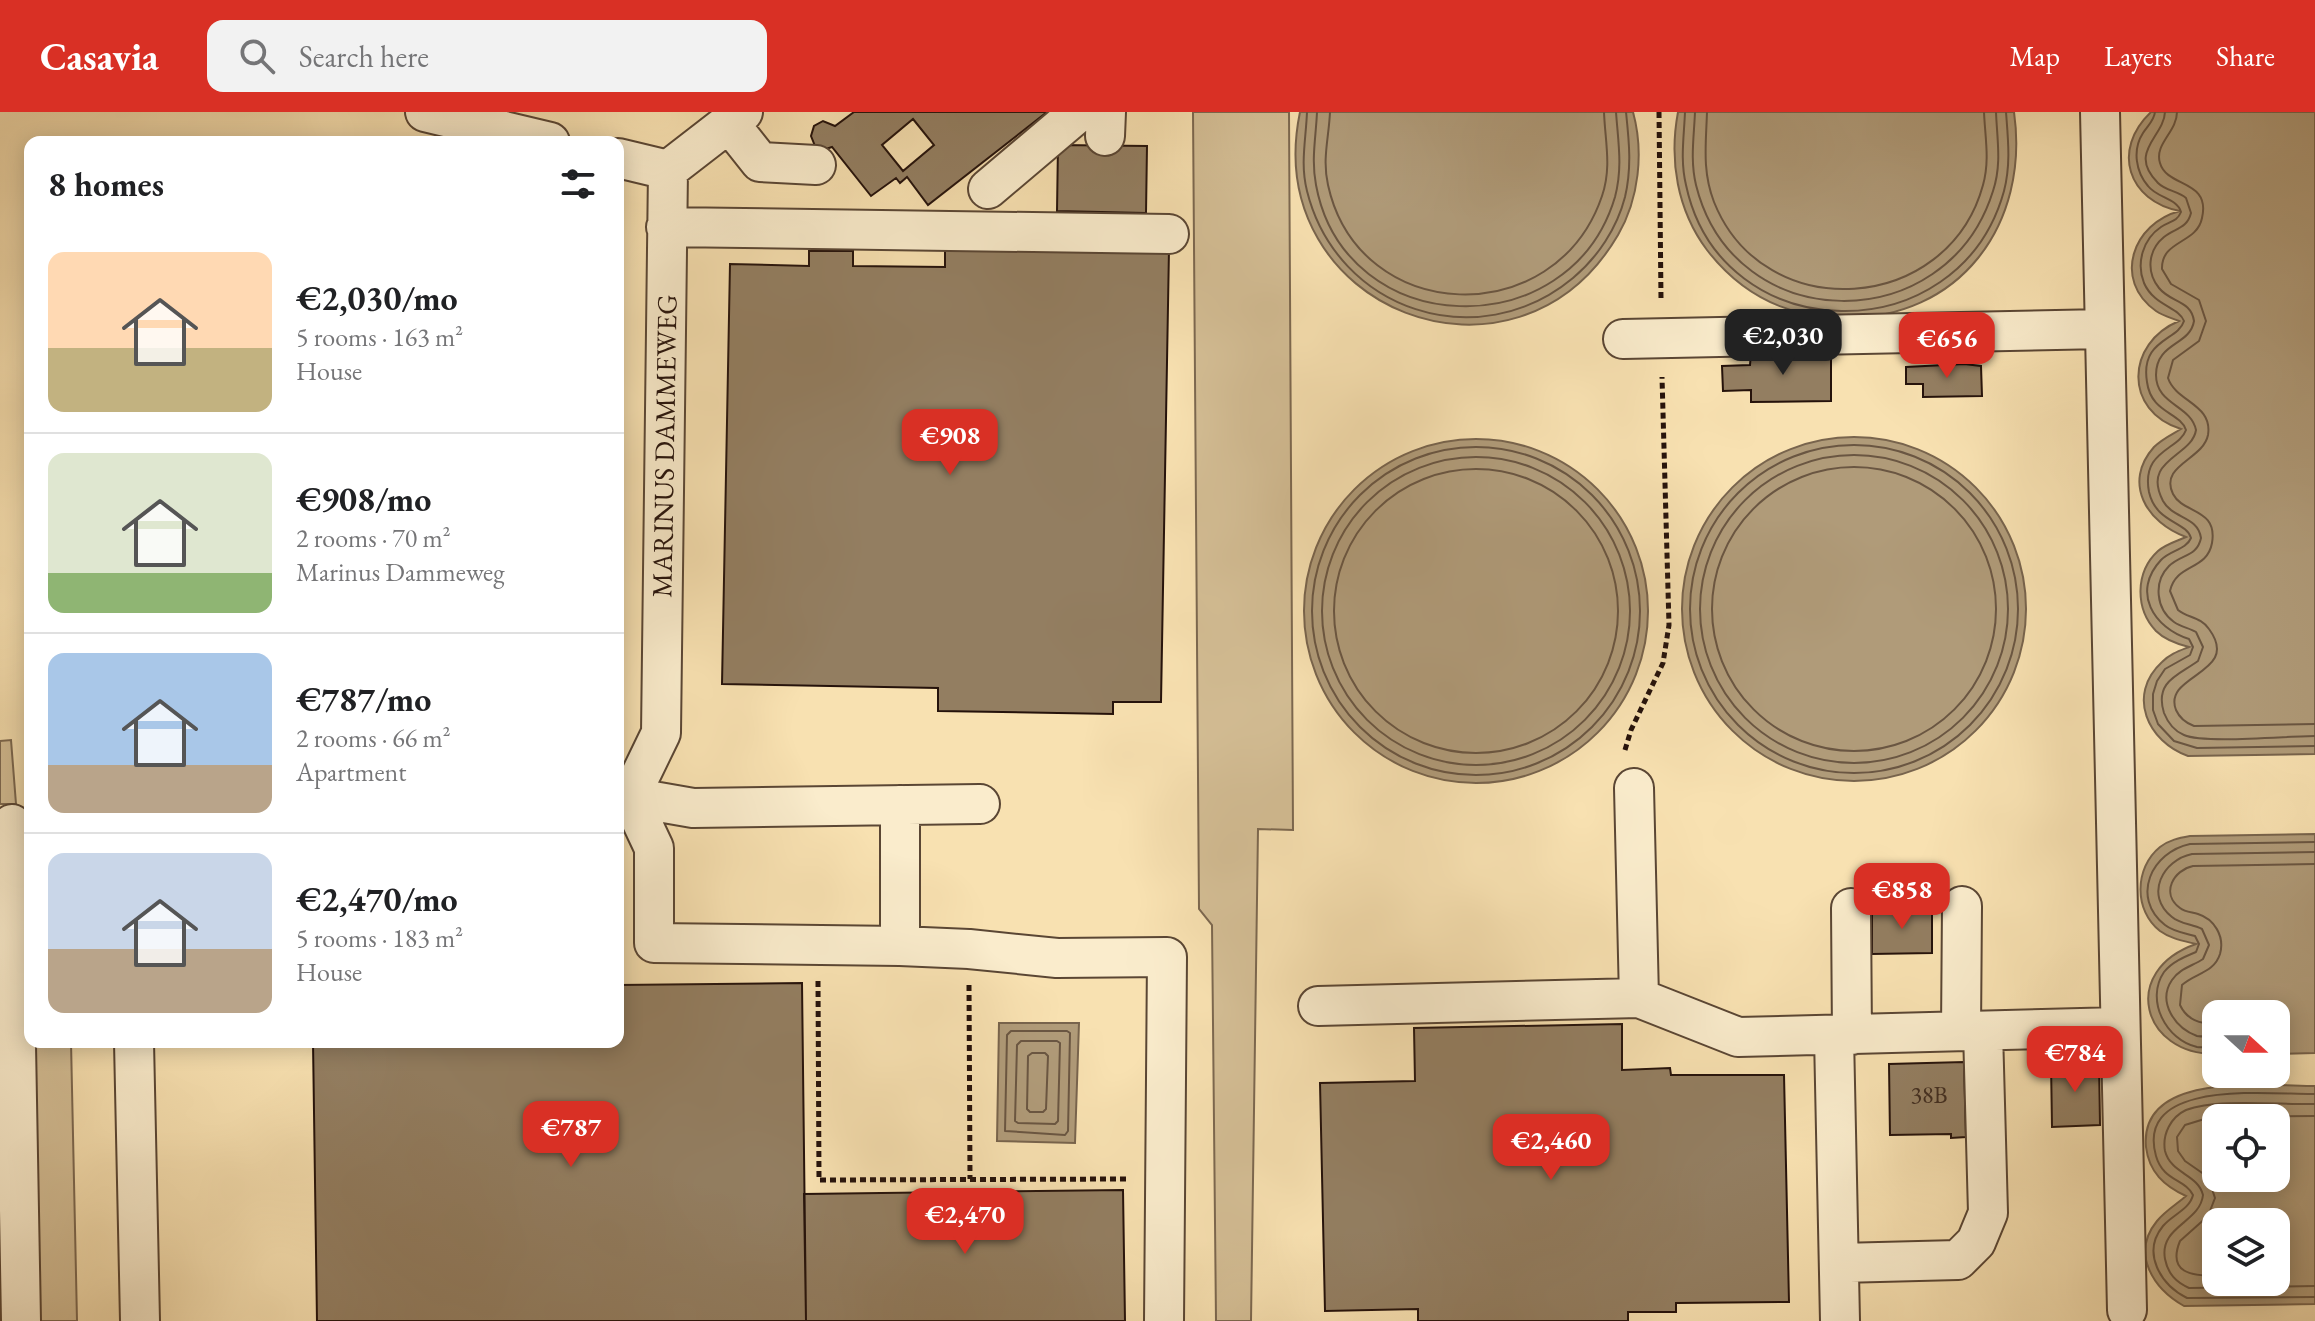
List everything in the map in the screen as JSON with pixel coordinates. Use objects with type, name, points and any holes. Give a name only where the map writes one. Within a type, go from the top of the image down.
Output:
[{"type":"street","points":[[425,112],[525,136]]},
{"type":"street","points":[[2100,112],[2127,1310]]},
{"type":"street","points":[[624,159],[668,170],[736,118],[760,162],[816,165]]},
{"type":"street","points":[[988,189],[1097,120]]},
{"type":"street","name":"MARINUS DAMMEWEG","points":[[624,800],[661,733],[668,170]]},
{"type":"street","points":[[666,227],[1169,234]]},
{"type":"street","points":[[1623,339],[2104,329]]},
{"type":"street","points":[[1634,788],[1639,998]]},
{"type":"street","points":[[624,800],[693,808],[980,804]]},
{"type":"street","points":[[624,800],[654,848],[654,943],[900,946],[1057,958],[1167,957],[1164,1321]]},
{"type":"street","points":[[900,805],[900,946]]},
{"type":"street","points":[[14,824],[7,941],[21,1321]]},
{"type":"street","points":[[1840,1263],[1958,1260],[1976,1242],[1988,1213],[1962,906]]},
{"type":"street","points":[[1840,1321],[1843,1035],[1851,908]]},
{"type":"street","points":[[1318,1006],[1639,998],[1738,1037],[2120,1027]]},
{"type":"street","points":[[134,1048],[140,1321]]},
{"type":"path","points":[[1634,788],[1624,777],[1622,760],[1631,730],[1663,663],[1669,625],[1661,338],[1659,112]]},
{"type":"path","points":[[818,944],[819,1180],[1166,1179]]},
{"type":"path","points":[[969,949],[970,1179]]},
{"type":"shaded area","points":[[1193,112],[1289,112],[1293,830],[1258,829],[1251,1321],[1216,1321],[1212,925],[1199,909]]},
{"type":"shaded area","points":[[11,740],[16,804],[0,804],[0,741]]},
{"type":"shaded area","points":[[30,1048],[71,1048],[77,1321],[35,1321]]},
{"type":"water","points":[[1300,112],[1633,112],[1639,159],[1635,191],[1618,235],[1573,288],[1520,317],[1462,324],[1405,313],[1356,283],[1318,239],[1298,181]]},
{"type":"water","points":[[1678,112],[2014,112],[2016,153],[2010,192],[1998,227],[1978,258],[1952,283],[1921,302],[1884,314],[1842,318],[1802,313],[1784,308],[1750,291],[1720,266],[1697,235],[1682,201],[1675,166]]},
{"type":"water","points":[[2151,112],[2315,112],[2315,754],[2188,756],[2162,740],[2146,716],[2145,689],[2151,675],[2168,657],[2189,647],[2171,641],[2156,631],[2144,612],[2140,591],[2150,560],[2164,546],[2186,537],[2172,531],[2150,512],[2140,488],[2140,474],[2154,447],[2181,429],[2162,420],[2149,408],[2141,393],[2138,376],[2141,360],[2149,345],[2161,331],[2179,321],[2159,313],[2142,298],[2132,269],[2140,240],[2150,227],[2180,211],[2148,197],[2131,172],[2131,142]]},
{"type":"water","points":[[1854,437],[1888,440],[1920,450],[1950,466],[1976,487],[1997,513],[2013,543],[2023,575],[2026,609],[2023,643],[2013,675],[1997,705],[1976,731],[1950,752],[1920,768],[1888,778],[1854,781],[1820,778],[1788,768],[1758,752],[1732,731],[1711,705],[1695,675],[1685,643],[1682,609],[1685,575],[1695,543],[1711,513],[1732,487],[1758,466],[1788,450],[1820,440]]},
{"type":"water","points":[[1476,439],[1510,442],[1542,452],[1571,468],[1598,489],[1619,516],[1635,545],[1645,577],[1648,611],[1645,645],[1635,677],[1619,706],[1598,733],[1571,754],[1542,770],[1510,780],[1476,783],[1442,780],[1410,770],[1381,754],[1354,733],[1333,706],[1317,677],[1307,645],[1304,611],[1307,577],[1317,545],[1333,516],[1354,489],[1381,468],[1410,452],[1442,442]]},
{"type":"water","points":[[2315,834],[2315,1053],[2290,1054],[2290,1000],[2202,1000],[2202,1052],[2191,1051],[2171,1041],[2157,1027],[2149,1010],[2149,991],[2156,973],[2172,957],[2196,944],[2164,934],[2151,923],[2140,889],[2145,866],[2151,856],[2167,843],[2190,836]]},
{"type":"water","points":[[999,1023],[1079,1023],[1075,1143],[997,1141]]},
{"type":"water","points":[[2315,1086],[2315,1304],[2184,1306],[2155,1280],[2146,1258],[2149,1233],[2167,1211],[2186,1196],[2164,1183],[2150,1164],[2146,1147],[2149,1122],[2163,1105],[2184,1094],[2210,1088]]},
{"type":"building","points":[[854,112],[1047,112],[928,205],[907,177],[900,183],[896,178],[871,196],[832,147],[815,146],[811,136],[814,126],[823,121],[835,126]],"holes":[[[913,119],[934,145],[903,171],[882,145]]]},
{"type":"building","points":[[1058,145],[1147,146],[1146,213],[1057,211]]},
{"type":"building","points":[[945,246],[1169,249],[1161,702],[1113,702],[1113,714],[938,711],[938,688],[722,684],[730,264],[809,266],[809,251],[853,251],[853,266],[945,267]]},
{"type":"building","points":[[1831,352],[1831,401],[1751,402],[1751,390],[1723,391],[1722,366],[1750,365],[1751,353]]},
{"type":"building","points":[[1981,366],[1982,396],[1923,397],[1923,384],[1906,384],[1906,367]]},
{"type":"building","points":[[1872,908],[1932,908],[1932,953],[1872,954]]},
{"type":"building","points":[[802,983],[806,1321],[317,1321],[313,1048],[624,1048],[624,985]]},
{"type":"building","points":[[1622,1024],[1622,1070],[1670,1068],[1671,1075],[1784,1075],[1789,1302],[1676,1303],[1676,1312],[1628,1312],[1628,1321],[1418,1321],[1418,1309],[1325,1311],[1320,1083],[1415,1081],[1414,1028]]},
{"type":"building","points":[[1964,1062],[1966,1137],[1951,1138],[1951,1134],[1890,1135],[1889,1064]]},
{"type":"building","points":[[2099,1062],[2100,1125],[2052,1127],[2051,1063]]},
{"type":"building","points":[[1123,1190],[1125,1321],[806,1321],[804,1194]]}]
